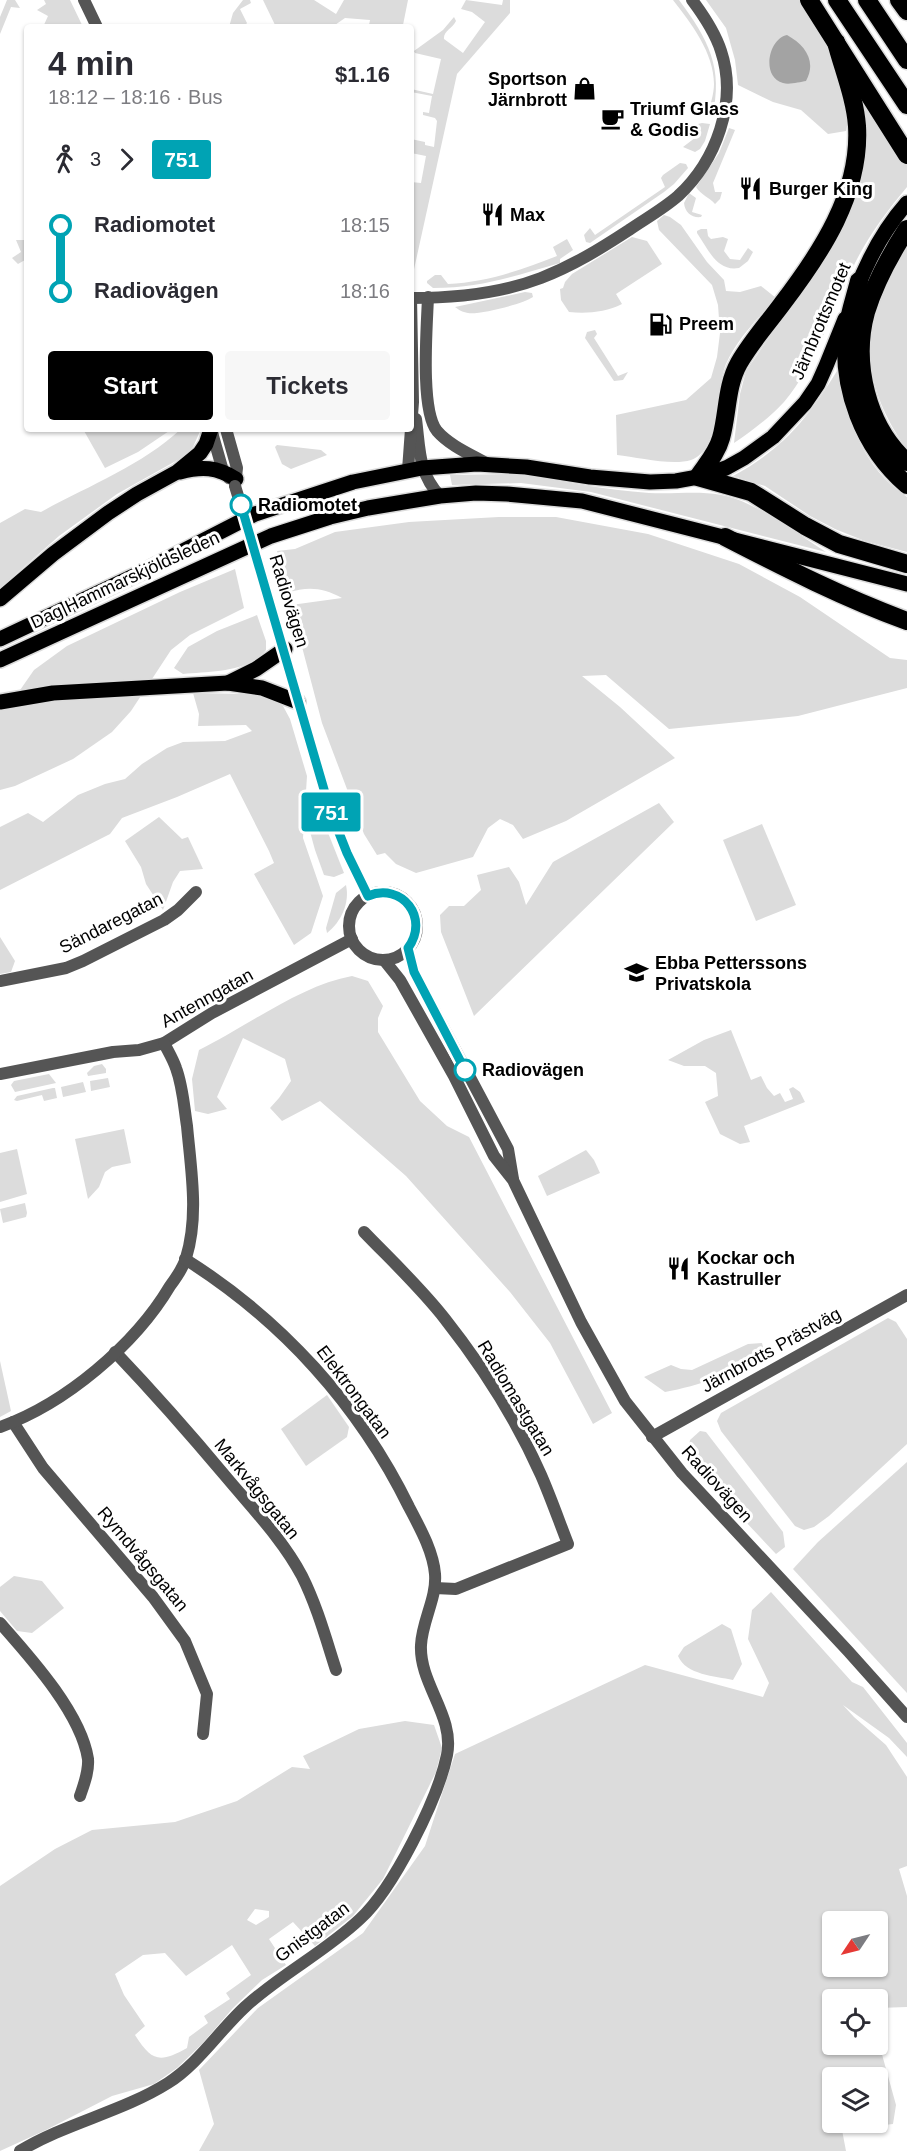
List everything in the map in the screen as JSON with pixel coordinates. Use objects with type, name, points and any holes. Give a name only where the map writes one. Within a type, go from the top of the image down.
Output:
[{"type":"highway","points":[[809,0],[907,155]]},
{"type":"highway","points":[[837,0],[907,105]]},
{"type":"highway","points":[[867,0],[907,60]]},
{"type":"highway","points":[[899,0],[907,11]]},
{"type":"highway","points":[[836,42],[853,101],[857,125],[857,150],[847,194],[810,267],[738,365],[728,392],[721,438],[698,477],[751,492],[805,526],[839,544],[907,564]]},
{"type":"highway","points":[[907,229],[894,248],[872,295],[862,335],[862,356],[865,384],[875,418],[896,452],[907,462]]},
{"type":"highway","points":[[859,281],[847,328],[848,381],[855,406],[868,437],[892,471],[907,485]]},
{"type":"highway","points":[[725,537],[804,578],[907,621]]},
{"type":"main road","name":"Järnbrottsmotet","points":[[698,477],[726,468],[756,450],[788,424],[805,403],[818,384],[826,366],[859,281],[878,244],[905,206]]},
{"type":"main road","points":[[0,599],[108,513],[177,472],[200,453],[210,432]]},
{"type":"main road","name":"Dag Hammarskjöldsleden","points":[[0,639],[142,572],[255,514],[333,488],[415,469],[488,464],[526,466],[623,481],[676,482],[698,477]]},
{"type":"main road","points":[[177,472],[198,467],[232,479]]},
{"type":"main road","name":"Dag Hammarskjöldsleden","points":[[0,660],[282,532],[368,508],[440,496],[476,493],[507,494],[582,501],[725,537]]},
{"type":"main road","points":[[725,537],[907,584]]},
{"type":"main road","points":[[228,682],[256,669],[285,649]]},
{"type":"main road","points":[[0,702],[53,693],[228,682],[262,688],[298,702]]},
{"type":"street","points":[[84,0],[96,24]]},
{"type":"street","points":[[414,298],[469,294],[539,279],[587,258],[667,205],[691,183],[716,142],[727,93],[725,63],[717,40],[709,23],[692,0]]},
{"type":"street","points":[[428,297],[426,368],[428,404],[434,426],[450,441],[488,464]]},
{"type":"street","points":[[212,432],[232,479]]},
{"type":"street","points":[[227,432],[237,468],[232,479]]},
{"type":"street","points":[[411,432],[415,469],[440,496]]},
{"type":"street","points":[[414,432],[415,469]]},
{"type":"street","name":"Radiovägen","points":[[232,479],[285,649],[330,810],[347,853],[368,896]]},
{"type":"street","name":"Sändaregatan","points":[[0,981],[56,970],[83,961],[164,920],[196,892]]},
{"type":"street","points":[[380,892],[393,894],[411,907],[416,928],[413,941],[408,948],[395,957],[384,960],[367,956],[358,949],[352,939],[349,927],[351,915],[357,904],[368,896],[380,892]]},
{"type":"street","name":"Antenngatan","points":[[0,1074],[113,1052],[139,1050],[164,1043],[212,1013],[352,939]]},
{"type":"street","name":"Radiovägen","points":[[408,948],[414,972],[508,1149],[513,1180]]},
{"type":"street","name":"Radiovägen","points":[[384,960],[406,989],[494,1156],[513,1180],[581,1322],[625,1401],[652,1437],[727,1523],[907,1717]]},
{"type":"street","points":[[0,1427],[37,1410],[91,1374],[115,1352],[162,1300],[185,1259],[194,1195],[184,1097],[176,1068],[164,1043]]},
{"type":"street","name":"Radiomastgatan","points":[[364,1232],[445,1319],[488,1380],[530,1451],[568,1544],[456,1589],[435,1588]]},
{"type":"street","name":"Elektrongatan","points":[[185,1259],[236,1294],[281,1331],[326,1380],[395,1478],[433,1561],[436,1575],[435,1588]]},
{"type":"street","name":"Järnbrotts Prästväg","points":[[652,1437],[907,1294]]},
{"type":"street","name":"Markvågsgatan","points":[[115,1352],[183,1426],[281,1544],[302,1576],[313,1599],[336,1670]]},
{"type":"street","name":"Rymdvågsgatan","points":[[13,1422],[43,1468],[153,1597],[185,1641],[207,1694],[203,1734]]},
{"type":"street","name":"Gnistgatan","points":[[20,2151],[170,2082],[266,1989],[345,1932],[375,1904],[398,1868],[428,1808],[448,1752],[447,1729],[422,1666],[421,1645],[425,1618],[435,1588]]},
{"type":"street","points":[[0,1623],[60,1696],[76,1728],[88,1760],[87,1775],[80,1796]]},
{"type":"shaded area","points":[[7,0],[15,0],[20,8],[11,7],[0,34],[0,17]]},
{"type":"shaded area","points":[[44,0],[70,0],[82,24],[44,24],[48,16],[37,10],[46,4]]},
{"type":"shaded area","points":[[243,0],[250,0],[251,3],[240,9],[246,24],[230,24],[233,13]]},
{"type":"shaded area","points":[[263,0],[314,0],[336,14],[344,0],[408,0],[403,24],[369,24],[370,20],[345,18],[336,24],[275,24]]},
{"type":"shaded area","points":[[466,0],[502,5],[503,0],[510,0],[510,13],[457,74],[414,269],[414,182],[421,183],[426,156],[414,154],[414,140],[434,147],[437,121],[435,118],[423,115],[423,112],[429,113],[432,96],[414,93],[414,90],[433,94],[441,59],[414,51],[443,30],[454,17],[456,21],[445,34],[444,39],[463,53],[485,22],[472,12],[461,9]]},
{"type":"shaded area","points":[[673,0],[679,0],[689,14],[711,55],[716,84],[712,117],[707,116],[714,88],[710,61],[694,29]]},
{"type":"shaded area","points":[[706,0],[803,0],[817,23],[836,69],[849,114],[846,131],[828,134],[801,110],[773,102],[738,85],[735,60],[726,28]]},
{"type":"shaded area","points":[[787,35],[804,49],[810,60],[806,81],[783,83],[772,74],[770,58],[772,50],[780,38]]},
{"type":"shaded area","points":[[864,97],[907,164],[907,187],[860,253],[815,354],[795,387],[784,402],[754,429],[734,443],[740,394],[746,371],[827,253],[862,176],[866,140]]},
{"type":"shaded area","points":[[710,124],[700,149],[695,152],[683,147],[700,134],[694,125]]},
{"type":"shaded area","points":[[729,128],[735,130],[713,183],[715,192],[722,192],[715,204],[696,187],[719,153]]},
{"type":"shaded area","points":[[680,163],[686,164],[688,168],[674,184],[590,243],[586,242],[584,235],[590,228],[595,235],[665,187],[661,178]]},
{"type":"shaded area","points":[[689,193],[696,198],[692,212],[702,215],[701,217],[692,216],[686,210],[684,203]]},
{"type":"shaded area","points":[[664,215],[681,225],[707,262],[724,280],[726,291],[740,292],[761,286],[776,298],[742,337],[726,364],[716,418],[708,444],[701,454],[683,462],[665,462],[617,455],[616,415],[686,400],[711,378],[717,357],[720,333],[718,305],[712,285],[659,230],[657,221]]},
{"type":"shaded area","points":[[701,229],[707,229],[711,239],[723,237],[728,239],[724,251],[730,259],[740,260],[748,248],[753,252],[748,261],[739,268],[731,268],[719,263],[697,233]]},
{"type":"shaded area","points":[[632,237],[647,241],[662,264],[616,294],[622,304],[596,312],[569,312],[561,300],[560,289],[563,288],[565,282],[572,274]]},
{"type":"shaded area","points":[[567,239],[573,250],[560,259],[560,263],[467,286],[433,288],[427,283],[435,275],[441,275],[448,284],[476,281],[517,270],[557,256],[553,247]]},
{"type":"shaded area","points":[[16,240],[24,240],[24,261],[18,264],[12,258],[21,252]]},
{"type":"shaded area","points":[[907,245],[907,449],[897,435],[882,404],[872,372],[870,354],[877,310],[888,281]]},
{"type":"shaded area","points":[[525,292],[532,293],[533,297],[491,311],[468,313],[455,307]]},
{"type":"shaded area","points":[[595,330],[597,334],[594,338],[618,376],[628,372],[623,380],[614,381],[585,338],[587,332]]},
{"type":"shaded area","points":[[837,371],[846,407],[859,442],[879,472],[907,497],[907,552],[865,541],[835,529],[810,516],[765,486],[733,476],[767,455],[793,431]]},
{"type":"shaded area","points":[[85,432],[168,432],[138,452],[105,468]]},
{"type":"shaded area","points":[[177,432],[200,432],[193,447],[183,457],[117,494],[59,536],[0,588],[0,523],[25,509],[41,512],[132,465]]},
{"type":"shaded area","points":[[277,445],[321,450],[327,455],[291,469],[282,464],[275,447]]},
{"type":"shaded area","points":[[518,474],[633,492],[723,495],[768,514],[826,552],[591,492],[521,483],[452,485],[450,475]]},
{"type":"shaded area","points":[[499,517],[556,517],[648,534],[739,564],[800,597],[890,658],[907,660],[907,688],[798,716],[669,729],[606,675],[582,676],[620,707],[675,758],[566,821],[523,839],[513,825],[500,819],[488,828],[473,857],[416,873],[396,864],[385,853],[377,855],[364,834],[322,723],[291,605],[342,598],[315,589],[302,589],[288,593],[277,551],[295,549],[335,532],[409,522]]},
{"type":"shaded area","points":[[235,569],[244,608],[190,635],[171,650],[131,711],[112,732],[73,759],[15,786],[0,790],[0,709],[9,706],[34,670],[67,646],[180,592]]},
{"type":"shaded area","points":[[257,615],[266,641],[266,650],[258,658],[228,670],[183,674],[174,668],[188,647],[217,631]]},
{"type":"shaded area","points":[[193,693],[271,696],[283,706],[290,719],[307,776],[303,838],[323,896],[311,933],[294,945],[254,874],[274,863],[230,774],[122,818],[110,834],[0,890],[0,827],[28,813],[43,822],[78,795],[125,779],[142,764],[167,748],[183,742],[225,741],[252,731],[246,725],[198,726],[199,714]]},
{"type":"shaded area","points":[[315,800],[344,873],[334,877],[324,875],[306,817],[307,811]]},
{"type":"shaded area","points":[[659,803],[674,822],[474,1016],[441,932],[440,915],[449,906],[464,906],[481,890],[477,875],[509,867],[519,882],[526,905],[553,862]]},
{"type":"shaded area","points":[[159,817],[182,839],[188,837],[203,869],[180,871],[173,882],[163,910],[146,884],[141,867],[125,841]]},
{"type":"shaded area","points":[[762,824],[796,905],[756,921],[723,840]]},
{"type":"shaded area","points":[[346,885],[347,899],[343,912],[327,933],[326,928],[336,893]]},
{"type":"shaded area","points":[[0,937],[15,961],[11,972],[0,974]]},
{"type":"shaded area","points":[[352,976],[368,981],[383,1006],[378,1018],[378,1032],[420,1101],[447,1126],[469,1137],[612,1413],[593,1424],[550,1343],[510,1292],[406,1176],[320,1101],[282,1121],[270,1108],[291,1081],[285,1059],[243,1038],[217,1097],[227,1109],[208,1114],[195,1111],[192,1079],[199,1050],[294,997],[313,988]]},
{"type":"shaded area","points":[[731,1030],[751,1080],[761,1076],[774,1096],[780,1093],[785,1102],[793,1099],[789,1089],[793,1087],[800,1092],[805,1102],[744,1126],[750,1142],[740,1144],[720,1134],[705,1102],[718,1096],[716,1073],[705,1066],[684,1066],[668,1060],[704,1040]]},
{"type":"shaded area","points":[[102,1064],[106,1073],[88,1076],[87,1073],[94,1066]]},
{"type":"shaded area","points":[[49,1074],[56,1083],[15,1092],[11,1085],[14,1081]]},
{"type":"shaded area","points":[[108,1078],[110,1087],[91,1091],[90,1081]]},
{"type":"shaded area","points":[[83,1082],[86,1092],[63,1097],[61,1087]]},
{"type":"shaded area","points":[[55,1088],[57,1098],[44,1101],[42,1095],[14,1100],[17,1096]]},
{"type":"shaded area","points":[[124,1129],[131,1163],[112,1167],[105,1172],[99,1187],[88,1199],[75,1139]]},
{"type":"shaded area","points":[[17,1149],[27,1194],[0,1202],[0,1153]]},
{"type":"shaded area","points":[[586,1150],[600,1173],[547,1196],[538,1176]]},
{"type":"shaded area","points":[[25,1203],[26,1217],[3,1223],[0,1209]]},
{"type":"shaded area","points":[[888,1318],[896,1322],[907,1339],[907,1444],[829,1516],[814,1527],[804,1530],[795,1526],[721,1431],[717,1421],[721,1413]]},
{"type":"shaded area","points":[[762,1343],[764,1351],[754,1359],[717,1378],[691,1386],[665,1392],[644,1377],[671,1365],[692,1370],[748,1344]]},
{"type":"shaded area","points":[[0,1361],[11,1411],[0,1417]]},
{"type":"shaded area","points":[[327,1395],[349,1427],[347,1437],[306,1466],[281,1429]]},
{"type":"shaded area","points":[[700,1431],[706,1432],[783,1532],[785,1547],[776,1554],[728,1503],[688,1451],[690,1440]]},
{"type":"shaded area","points":[[907,1462],[907,1693],[793,1569],[818,1542]]},
{"type":"shaded area","points":[[14,1576],[42,1581],[64,1608],[32,1633],[17,1631],[0,1611],[0,1587]]},
{"type":"shaded area","points":[[771,1592],[852,1682],[863,1687],[907,1743],[907,1757],[889,1738],[843,1705],[886,1745],[907,1777],[907,1866],[899,1869],[907,1896],[907,2007],[888,2008],[888,1989],[822,1989],[822,2055],[882,2055],[885,2067],[822,2067],[822,2133],[843,2133],[846,2151],[199,2151],[214,2124],[199,2070],[258,2008],[363,1933],[425,1846],[455,1754],[645,1665],[763,1697],[769,1683],[748,1639],[752,1610]]},
{"type":"shaded area","points":[[722,1624],[731,1629],[742,1664],[733,1680],[694,1671],[687,1667],[678,1656],[684,1647]]},
{"type":"shaded area","points":[[405,1721],[434,1725],[442,1748],[436,1772],[383,1879],[353,1916],[315,1946],[293,1922],[269,1939],[286,1965],[262,1980],[233,2008],[202,2044],[177,2068],[154,2084],[112,2096],[0,2151],[0,1886],[55,1849],[92,1830],[175,1822],[237,1801],[292,1767],[310,1769],[303,1756],[359,1729]],"holes":[[[255,1909],[269,1911],[269,1917],[256,1925],[247,1920]],[[232,1945],[251,1975],[226,1993],[230,1999],[204,2016],[208,2023],[189,2037],[187,2048],[163,2058],[146,2051],[135,2035],[145,2026],[124,1995],[115,1974],[143,1955],[165,1953],[186,1976]]]},
{"type":"shaded area","points":[[888,2076],[896,2105],[893,2124],[888,2125]]},
{"type":"bus line","name":"751","points":[[241,505],[285,649],[330,810],[347,853],[368,896],[380,892],[393,894],[405,901],[413,911],[416,928],[413,941],[408,948],[410,960],[465,1070]]},
{"type":"place","name":"Sportson Järnbrott","points":[[585,89]]},
{"type":"place","name":"Triumf Glass & Godis","points":[[612,119]]},
{"type":"place","name":"Burger King","points":[[751,189]]},
{"type":"place","name":"Max","points":[[492,215]]},
{"type":"place","name":"Preem","points":[[661,324]]},
{"type":"place","name":"Radiomotet","points":[[241,505]]},
{"type":"place","name":"Ebba Petterssons Privatskola","points":[[637,973]]},
{"type":"place","name":"Radiovägen","points":[[465,1070]]},
{"type":"place","name":"Kockar och Kastruller","points":[[679,1268]]}]
